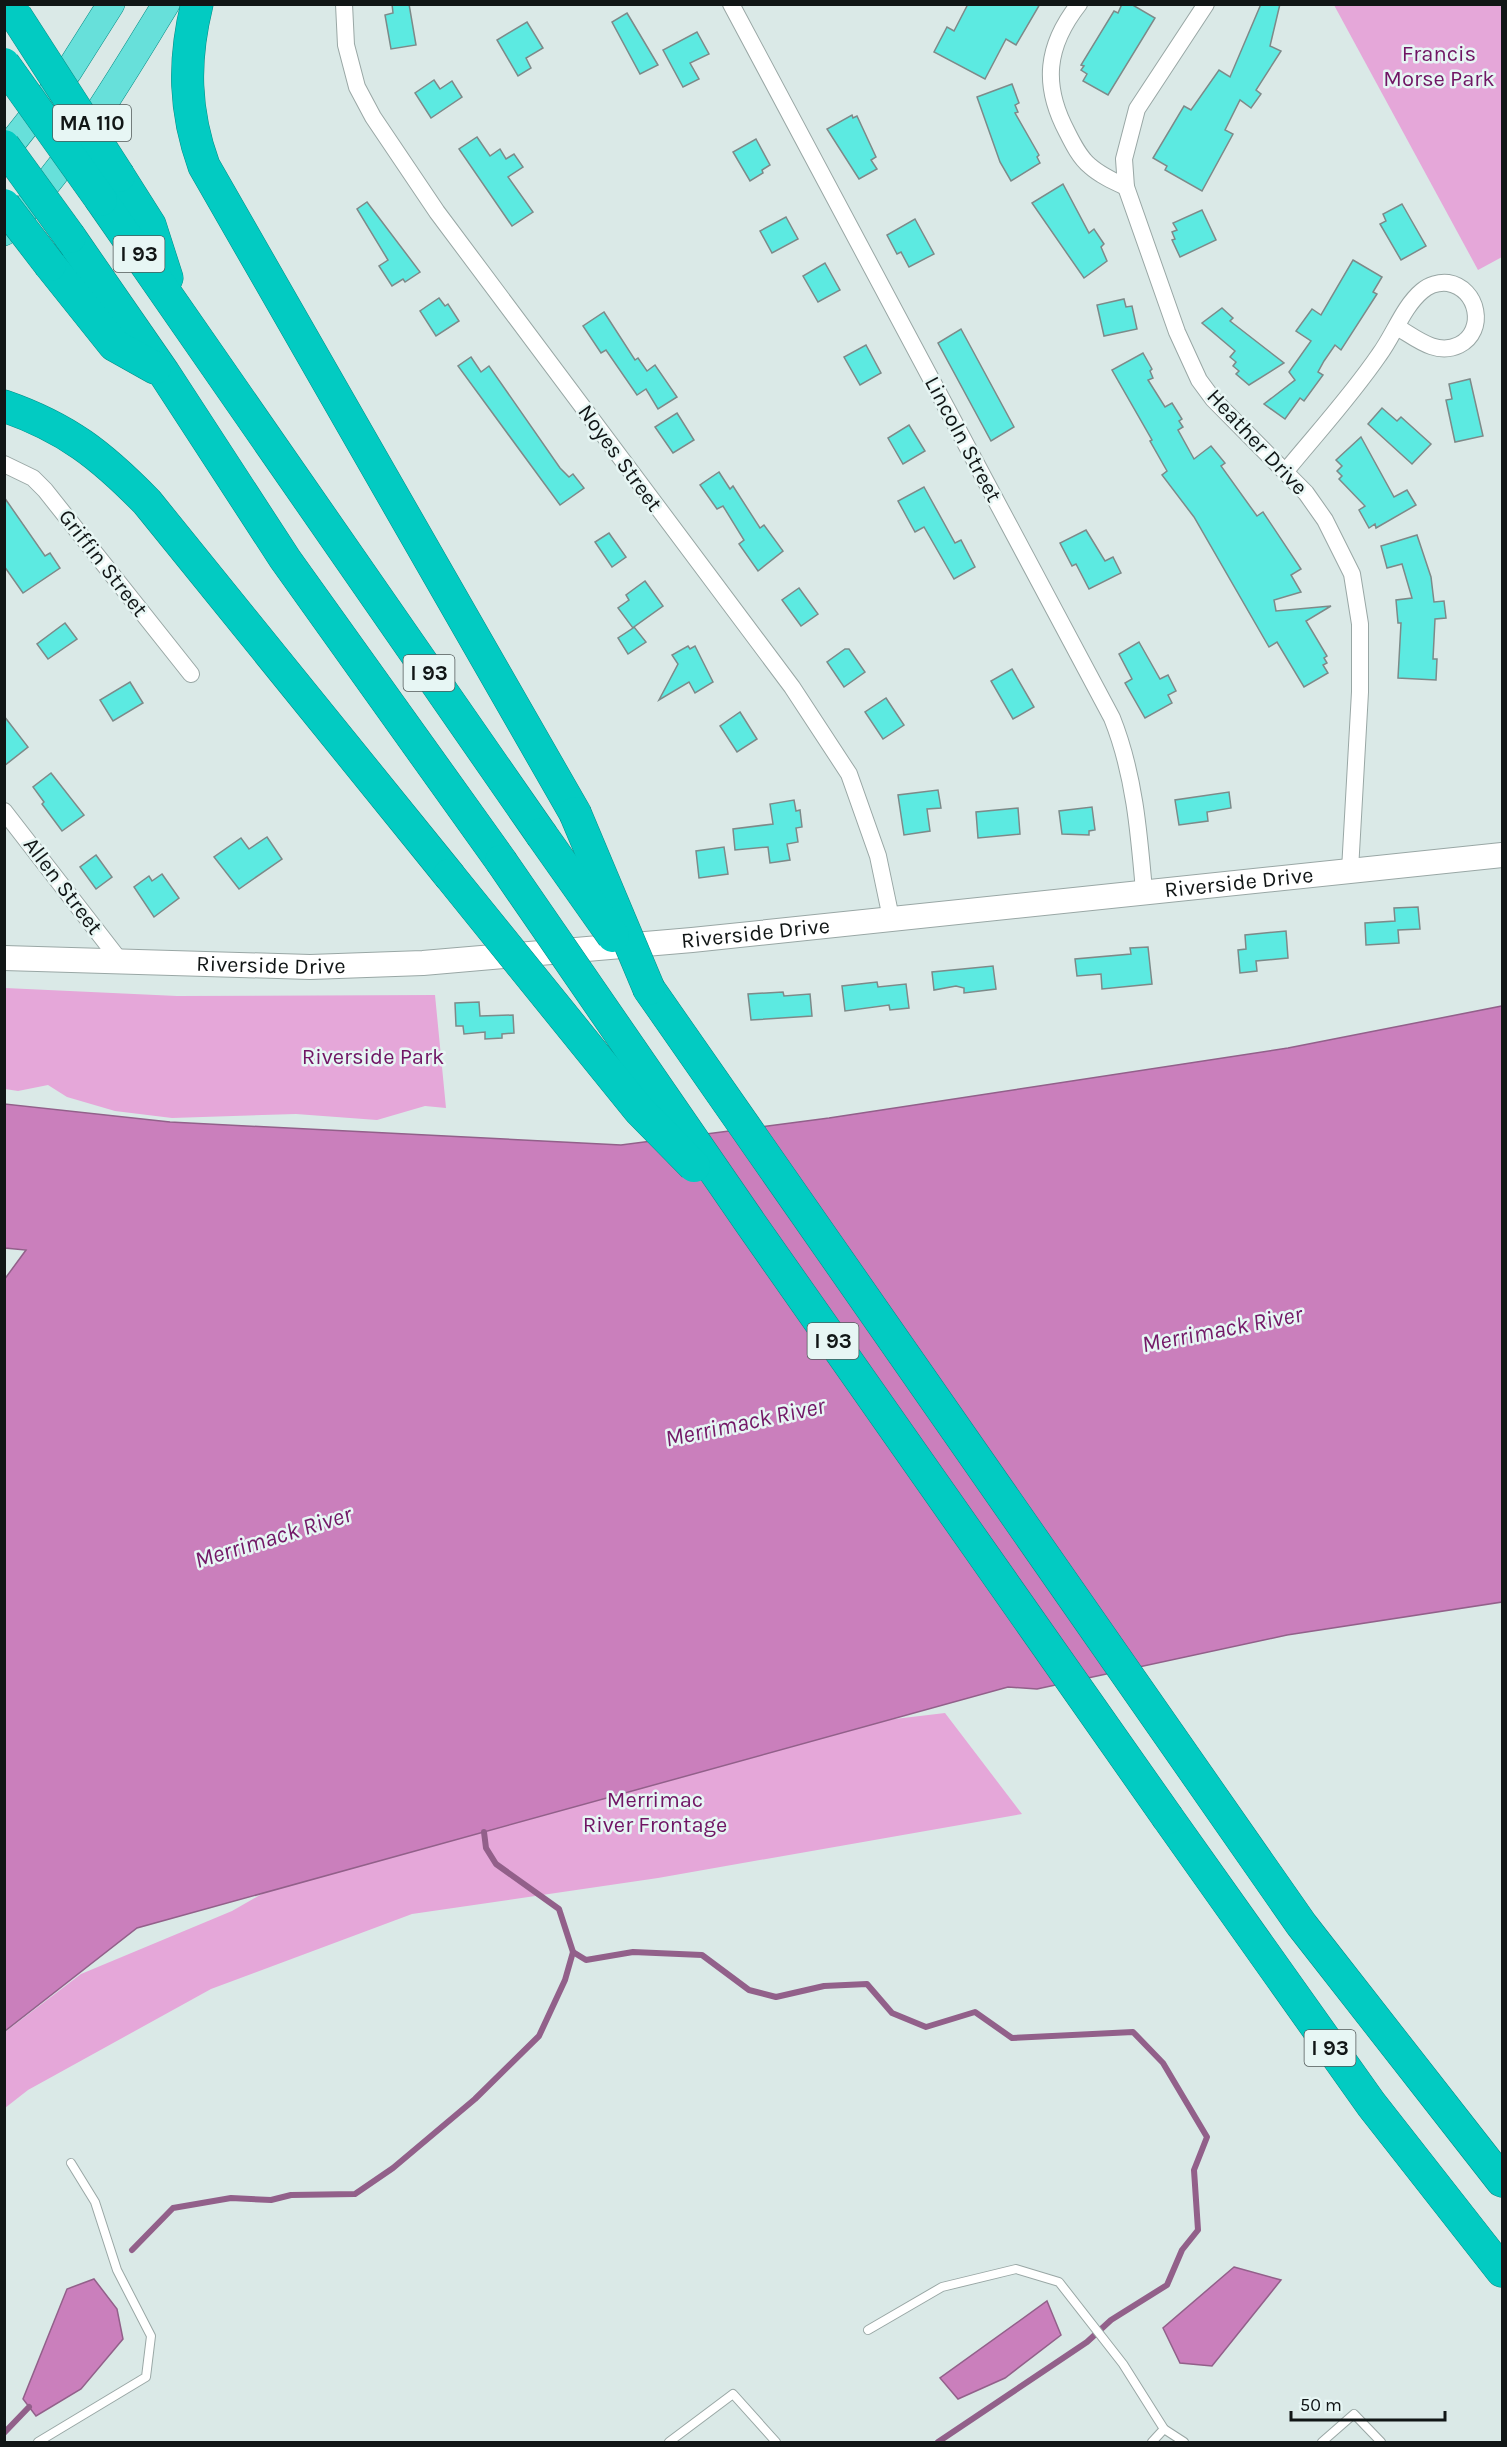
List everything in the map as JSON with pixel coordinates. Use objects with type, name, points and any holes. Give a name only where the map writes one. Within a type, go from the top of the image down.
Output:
[{"type":"highway","points":[[197,4],[188,44],[186,78],[194,135],[204,166],[575,813],[649,989]]},
{"type":"highway","points":[[13,10],[110,188]]},
{"type":"highway","name":"I 93","points":[[4,64],[110,188],[177,308],[1300,1924],[1503,2181]]},
{"type":"highway","name":"I 93","points":[[4,146],[164,373],[285,559],[501,861],[751,1224],[1168,1818],[1352,2078],[1439,2193],[1503,2271]]},
{"type":"highway","points":[[4,206],[114,345],[164,373]]},
{"type":"highway","points":[[4,406],[55,426],[74,437],[113,467],[147,502],[639,1110],[751,1224]]},
{"type":"main road","name":"MA 110","points":[[4,153],[68,72],[111,4]]},
{"type":"main road","name":"MA 110","points":[[4,232],[52,181],[79,145],[166,4]]},
{"type":"main road","name":"Riverside Drive","points":[[4,958],[310,967],[423,963],[684,940],[1503,855]]},
{"type":"street","name":"Noyes Street","points":[[344,4],[345,45],[357,87],[373,117],[437,212],[792,687],[849,774],[878,856],[891,918]]},
{"type":"street","name":"Lincoln Street","points":[[731,4],[1112,718],[1125,749],[1139,831],[1144,891]]},
{"type":"street","points":[[1079,4],[1067,20],[1055,43],[1050,69],[1052,96],[1065,128],[1088,165],[1126,187]]},
{"type":"street","name":"Heather Drive","points":[[1206,4],[1137,109],[1124,159],[1126,187],[1177,332],[1199,380],[1213,399],[1306,493],[1325,520],[1352,574],[1358,602],[1360,692],[1350,870]]},
{"type":"street","points":[[1285,472],[1369,369],[1418,295],[1437,284],[1459,287],[1470,296],[1476,309],[1473,331],[1463,342],[1450,348],[1428,345],[1397,327]]},
{"type":"street","name":"Griffin Street","points":[[4,464],[33,478],[45,490],[191,674]]},
{"type":"street","name":"Allen Street","points":[[4,811],[121,962]]},
{"type":"lane","points":[[38,2442],[146,2376],[151,2336],[117,2270],[95,2202],[71,2163]]},
{"type":"lane","points":[[868,2330],[942,2288],[1016,2269],[1059,2282],[1123,2364],[1164,2429],[1184,2442]]},
{"type":"lane","points":[[669,2442],[733,2394],[776,2442]]},
{"type":"lane","points":[[1322,2442],[1354,2414],[1382,2442]]},
{"type":"lane","points":[[1152,2442],[1164,2429]]},
{"type":"green space","name":"Francis Morse Park","points":[[1334,5],[1502,5],[1502,257],[1478,270]]},
{"type":"green space","name":"Riverside Park","points":[[5,988],[177,996],[435,995],[446,1108],[425,1106],[377,1120],[296,1114],[172,1118],[115,1111],[67,1097],[48,1085],[18,1091],[5,1089]]},
{"type":"green space","name":"Merrimac River Frontage","points":[[945,1713],[1022,1814],[658,1878],[412,1914],[211,1989],[28,2090],[5,2108],[5,2032],[81,1974],[232,1911],[341,1849],[836,1726]]},
{"type":"water","name":"Merrimack River","points":[[1502,1006],[1502,1602],[1287,1635],[1037,1689],[1008,1687],[137,1928],[5,2031],[4,1280],[26,1250],[5,1248],[5,1104],[170,1122],[621,1145],[829,1118],[1288,1048]]},
{"type":"water","points":[[1234,2267],[1281,2280],[1212,2366],[1180,2363],[1163,2328]]},
{"type":"water","points":[[94,2279],[117,2309],[123,2339],[81,2389],[36,2416],[23,2399],[67,2289]]},
{"type":"water","points":[[1047,2301],[1061,2335],[1005,2378],[958,2399],[940,2378]]},
{"type":"building","points":[[392,4],[409,4],[416,45],[391,49],[385,15],[393,13]]},
{"type":"building","points":[[968,4],[1040,4],[1016,45],[1006,39],[985,79],[934,52],[947,27],[954,31]]},
{"type":"building","points":[[1122,4],[1131,4],[1155,18],[1108,95],[1083,81],[1087,74],[1081,70],[1084,66],[1081,65],[1114,11],[1118,13]]},
{"type":"building","points":[[1261,4],[1280,4],[1270,46],[1281,51],[1256,90],[1261,94],[1251,108],[1240,100],[1225,130],[1233,134],[1202,191],[1165,170],[1167,166],[1153,158],[1184,106],[1191,110],[1219,70],[1230,77]]},
{"type":"building","points":[[627,13],[658,65],[640,74],[612,22]]},
{"type":"building","points":[[527,22],[543,48],[526,58],[531,68],[518,76],[497,40]]},
{"type":"building","points":[[697,32],[709,54],[690,63],[699,79],[683,87],[663,50]]},
{"type":"building","points":[[434,80],[440,89],[452,81],[462,97],[431,118],[415,93]]},
{"type":"building","points":[[1012,84],[1019,103],[1015,105],[1018,112],[1015,113],[1039,155],[1037,157],[1040,163],[1011,181],[1000,162],[977,97]]},
{"type":"building","points":[[852,115],[853,118],[857,116],[876,157],[871,160],[877,169],[859,179],[827,129]]},
{"type":"building","points":[[477,137],[490,156],[500,149],[506,159],[514,154],[523,167],[508,177],[533,212],[512,226],[459,149]]},
{"type":"building","points":[[756,139],[770,165],[762,170],[763,173],[750,181],[733,152]]},
{"type":"building","points":[[1063,184],[1089,233],[1094,229],[1104,244],[1101,247],[1107,261],[1084,278],[1032,203]]},
{"type":"building","points":[[367,202],[420,272],[405,282],[403,279],[392,286],[379,266],[388,260],[357,209]]},
{"type":"building","points":[[1402,204],[1426,246],[1401,260],[1380,224],[1386,221],[1383,214]]},
{"type":"building","points":[[1202,210],[1216,240],[1180,257],[1172,240],[1175,239],[1172,232],[1177,230],[1173,223]]},
{"type":"building","points":[[786,217],[798,239],[772,253],[760,231]]},
{"type":"building","points":[[915,219],[934,254],[909,267],[901,252],[897,254],[887,235]]},
{"type":"building","points":[[1353,260],[1382,277],[1373,292],[1377,294],[1341,350],[1335,345],[1324,361],[1318,372],[1323,375],[1304,401],[1300,398],[1285,419],[1264,404],[1295,380],[1289,372],[1311,341],[1296,331],[1312,309],[1321,315]]},
{"type":"building","points":[[825,263],[840,290],[818,302],[803,276]]},
{"type":"building","points":[[439,298],[445,306],[448,304],[459,321],[436,336],[420,311]]},
{"type":"building","points":[[1124,299],[1126,307],[1132,306],[1137,329],[1104,336],[1097,305]]},
{"type":"building","points":[[1222,308],[1233,318],[1230,321],[1284,363],[1249,385],[1236,374],[1239,371],[1233,366],[1236,362],[1230,357],[1235,351],[1202,323]]},
{"type":"building","points":[[604,312],[635,360],[638,358],[647,371],[655,365],[677,397],[658,409],[646,389],[637,395],[606,350],[601,353],[583,326]]},
{"type":"building","points":[[961,329],[1014,427],[991,441],[938,343]]},
{"type":"building","points":[[866,345],[881,373],[860,385],[844,357]]},
{"type":"building","points":[[1143,353],[1152,369],[1150,371],[1153,378],[1148,380],[1165,407],[1172,403],[1182,419],[1179,421],[1183,427],[1178,430],[1194,459],[1211,446],[1225,463],[1221,466],[1257,516],[1263,512],[1301,569],[1291,575],[1301,592],[1274,600],[1276,611],[1331,606],[1306,621],[1327,656],[1324,658],[1327,663],[1323,665],[1328,673],[1304,687],[1277,642],[1269,647],[1194,517],[1162,475],[1167,471],[1112,370]]},
{"type":"building","points":[[471,357],[481,372],[489,366],[560,468],[569,477],[573,474],[584,488],[560,505],[458,366]]},
{"type":"building","points":[[1470,379],[1483,436],[1455,442],[1446,400],[1452,399],[1449,384]]},
{"type":"building","points":[[1382,408],[1397,421],[1401,417],[1431,444],[1412,464],[1368,424]]},
{"type":"building","points":[[677,413],[694,440],[673,453],[655,427]]},
{"type":"building","points":[[909,425],[925,451],[903,464],[888,438]]},
{"type":"building","points":[[1361,437],[1394,497],[1407,490],[1416,505],[1376,528],[1375,524],[1369,528],[1359,510],[1365,506],[1339,479],[1342,476],[1337,471],[1342,466],[1336,460]]},
{"type":"building","points":[[719,472],[730,489],[733,486],[760,528],[764,525],[783,551],[758,571],[739,544],[744,540],[723,506],[717,509],[700,485]]},
{"type":"building","points":[[924,487],[955,543],[961,540],[975,567],[954,579],[924,527],[915,532],[898,501]]},
{"type":"building","points":[[4,497],[45,556],[50,553],[60,568],[23,593],[4,566]]},
{"type":"building","points":[[1086,530],[1105,561],[1113,557],[1121,573],[1089,589],[1076,564],[1072,566],[1060,543]]},
{"type":"building","points":[[609,533],[626,557],[612,567],[595,542]]},
{"type":"building","points":[[1417,535],[1431,577],[1434,602],[1444,601],[1446,618],[1435,619],[1433,659],[1437,659],[1436,680],[1398,678],[1401,623],[1398,623],[1396,600],[1412,598],[1402,564],[1387,568],[1381,546]]},
{"type":"building","points":[[645,581],[663,606],[634,627],[646,642],[628,654],[618,638],[633,628],[618,608],[629,600],[626,595]]},
{"type":"building","points":[[799,588],[818,614],[801,626],[782,600]]},
{"type":"building","points":[[65,623],[77,639],[48,659],[37,644]]},
{"type":"building","points":[[1139,642],[1160,679],[1168,675],[1176,691],[1168,695],[1172,703],[1145,718],[1125,683],[1132,679],[1119,654]]},
{"type":"building","points":[[688,646],[690,649],[695,646],[713,682],[695,693],[689,682],[659,700],[678,664],[672,655]]},
{"type":"building","points":[[845,649],[849,649],[865,672],[844,687],[827,662]]},
{"type":"building","points":[[1012,669],[1034,707],[1013,719],[991,681]]},
{"type":"building","points":[[130,682],[143,703],[113,721],[100,700]]},
{"type":"building","points":[[886,698],[904,725],[883,739],[865,712]]},
{"type":"building","points":[[740,712],[757,739],[737,752],[720,726]]},
{"type":"building","points":[[4,716],[28,747],[4,766]]},
{"type":"building","points":[[51,773],[84,815],[62,831],[42,804],[44,802],[33,787]]},
{"type":"building","points":[[938,790],[941,808],[927,809],[930,831],[904,835],[898,795]]},
{"type":"building","points":[[1229,792],[1231,808],[1207,812],[1208,821],[1179,825],[1175,800]]},
{"type":"building","points":[[794,800],[796,811],[800,810],[802,827],[796,828],[798,842],[787,844],[790,860],[770,863],[768,847],[735,850],[733,829],[773,824],[770,804]]},
{"type":"building","points":[[1092,807],[1095,830],[1089,831],[1089,835],[1062,834],[1059,811]]},
{"type":"building","points":[[1018,808],[1020,834],[978,838],[976,812]]},
{"type":"building","points":[[267,837],[282,859],[239,889],[214,857],[241,838],[249,849]]},
{"type":"building","points":[[724,847],[728,874],[699,878],[696,851]]},
{"type":"building","points":[[96,855],[112,877],[96,889],[80,867]]},
{"type":"building","points":[[162,874],[179,898],[154,917],[134,887],[149,876],[152,881]]},
{"type":"building","points":[[1418,907],[1420,929],[1398,930],[1399,943],[1366,945],[1365,923],[1395,921],[1394,908]]},
{"type":"building","points":[[1286,931],[1288,958],[1256,961],[1257,971],[1240,973],[1238,950],[1246,949],[1245,935]]},
{"type":"building","points":[[1148,947],[1152,984],[1102,989],[1101,974],[1077,976],[1075,959],[1131,954],[1130,948]]},
{"type":"building","points":[[993,966],[996,989],[964,993],[964,988],[956,986],[934,990],[932,972]]},
{"type":"building","points":[[877,982],[878,987],[906,984],[909,1008],[890,1010],[889,1005],[845,1011],[842,986]]},
{"type":"building","points":[[783,992],[784,996],[810,994],[812,1016],[751,1020],[748,994]]},
{"type":"building","points":[[479,1002],[480,1016],[513,1015],[514,1033],[502,1034],[502,1038],[485,1039],[485,1032],[464,1034],[463,1026],[456,1026],[455,1003]]},
{"type":"waterway","points":[[484,1832],[486,1848],[496,1864],[559,1909],[573,1952],[586,1960],[633,1952],[702,1955],[749,1990],[776,1997],[824,1986],[867,1984],[892,2013],[926,2027],[975,2012],[1012,2038],[1133,2032],[1163,2063],[1207,2137],[1194,2170],[1198,2230],[1182,2250],[1167,2285],[1111,2320],[1087,2342],[938,2442]]},
{"type":"waterway","points":[[132,2250],[173,2208],[231,2198],[271,2200],[291,2195],[355,2194],[393,2168],[475,2099],[539,2036],[565,1980],[573,1952]]},
{"type":"waterway","points":[[4,2433],[29,2407]]}]
